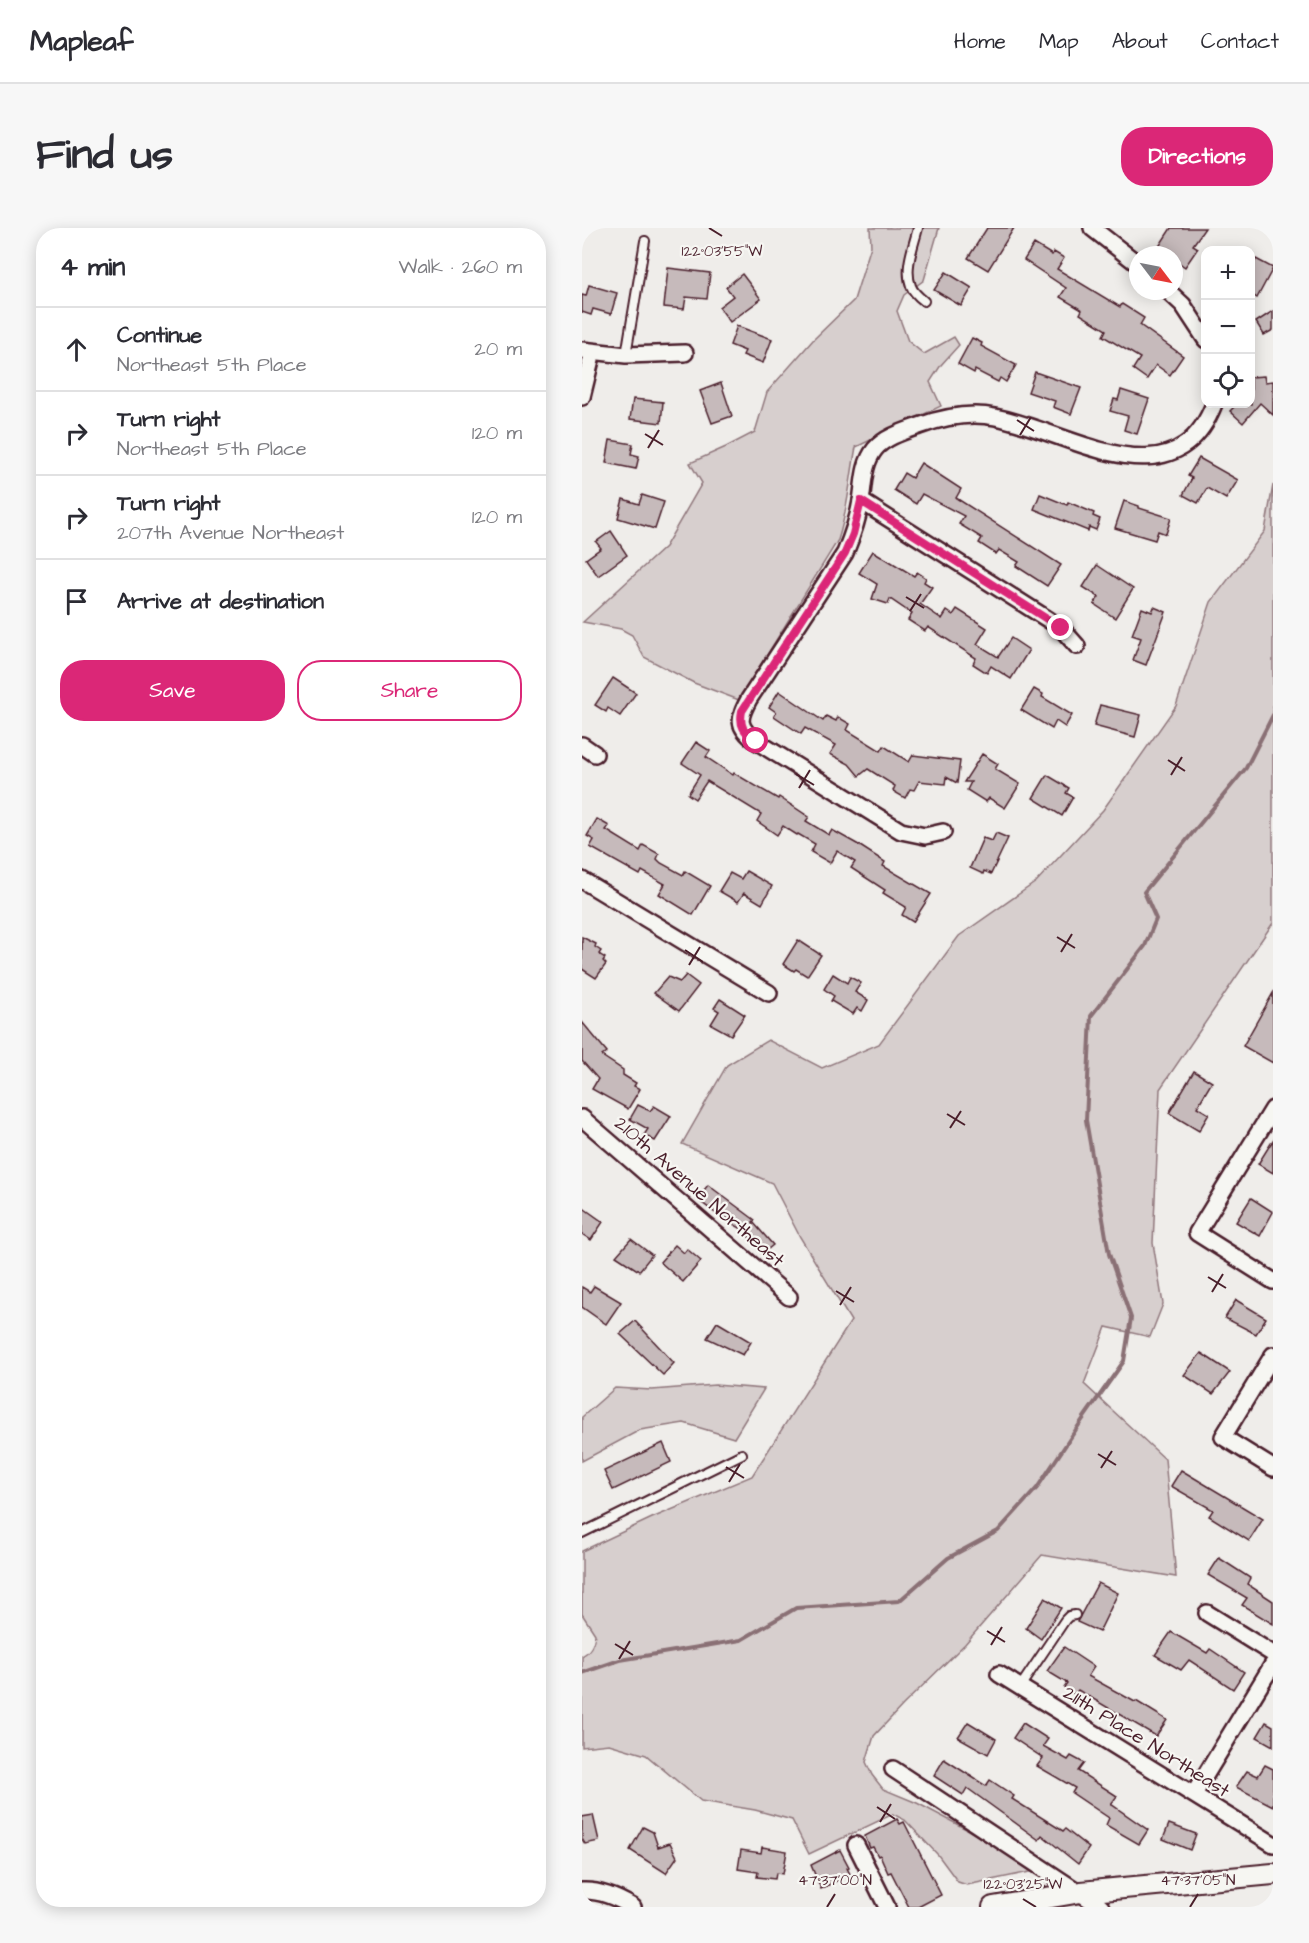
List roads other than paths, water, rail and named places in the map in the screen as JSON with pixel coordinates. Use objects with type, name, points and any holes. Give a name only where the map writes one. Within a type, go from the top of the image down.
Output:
[{"type":"street","points":[[1092,228],[1129,257]]},
{"type":"street","points":[[1178,300],[1201,332]]},
{"type":"street","points":[[582,397],[587,351],[626,355],[685,352]]},
{"type":"street","points":[[943,832],[926,836],[902,831],[756,741],[742,729],[740,719],[749,699],[845,553],[853,534],[861,501],[862,481],[870,457],[885,441],[913,428],[940,418],[965,415],[993,417],[1015,422],[1127,457],[1158,457],[1182,447],[1197,434],[1212,408]]},
{"type":"street","points":[[861,501],[1061,628],[1077,646]]},
{"type":"street","points":[[582,880],[769,993]]},
{"type":"street","points":[[1273,1109],[1197,1233],[1273,1281]]},
{"type":"street","name":"210th Avenue Northeast","points":[[582,1118],[789,1297]]},
{"type":"street","points":[[1273,1355],[1223,1437],[1273,1468]]},
{"type":"street","points":[[1207,1613],[1273,1654]]},
{"type":"street","points":[[1194,1794],[1273,1664]]},
{"type":"street","name":"211th Place Northeast","points":[[999,1674],[1273,1844]]},
{"type":"street","points":[[893,1769],[1101,1907]]},
{"type":"street","points":[[856,1845],[887,1907]]},
{"type":"street","points":[[993,1907],[1081,1892],[1273,1874]]},
{"type":"street","points":[[586,1891],[609,1895],[633,1907]]},
{"type":"lane","points":[[918,228],[909,265],[910,282],[912,289],[924,301]]},
{"type":"lane","points":[[626,355],[645,241]]},
{"type":"lane","points":[[582,1533],[742,1454]]},
{"type":"lane","points":[[1020,1687],[1065,1620],[1075,1615]]},
{"type":"waterway","points":[[582,1673],[620,1660],[741,1640],[796,1608],[899,1601],[948,1558],[998,1531],[1037,1488],[1124,1361],[1131,1318],[1109,1254],[1086,1120],[1091,1016],[1145,946],[1156,919],[1144,892],[1246,768],[1273,715]]}]
